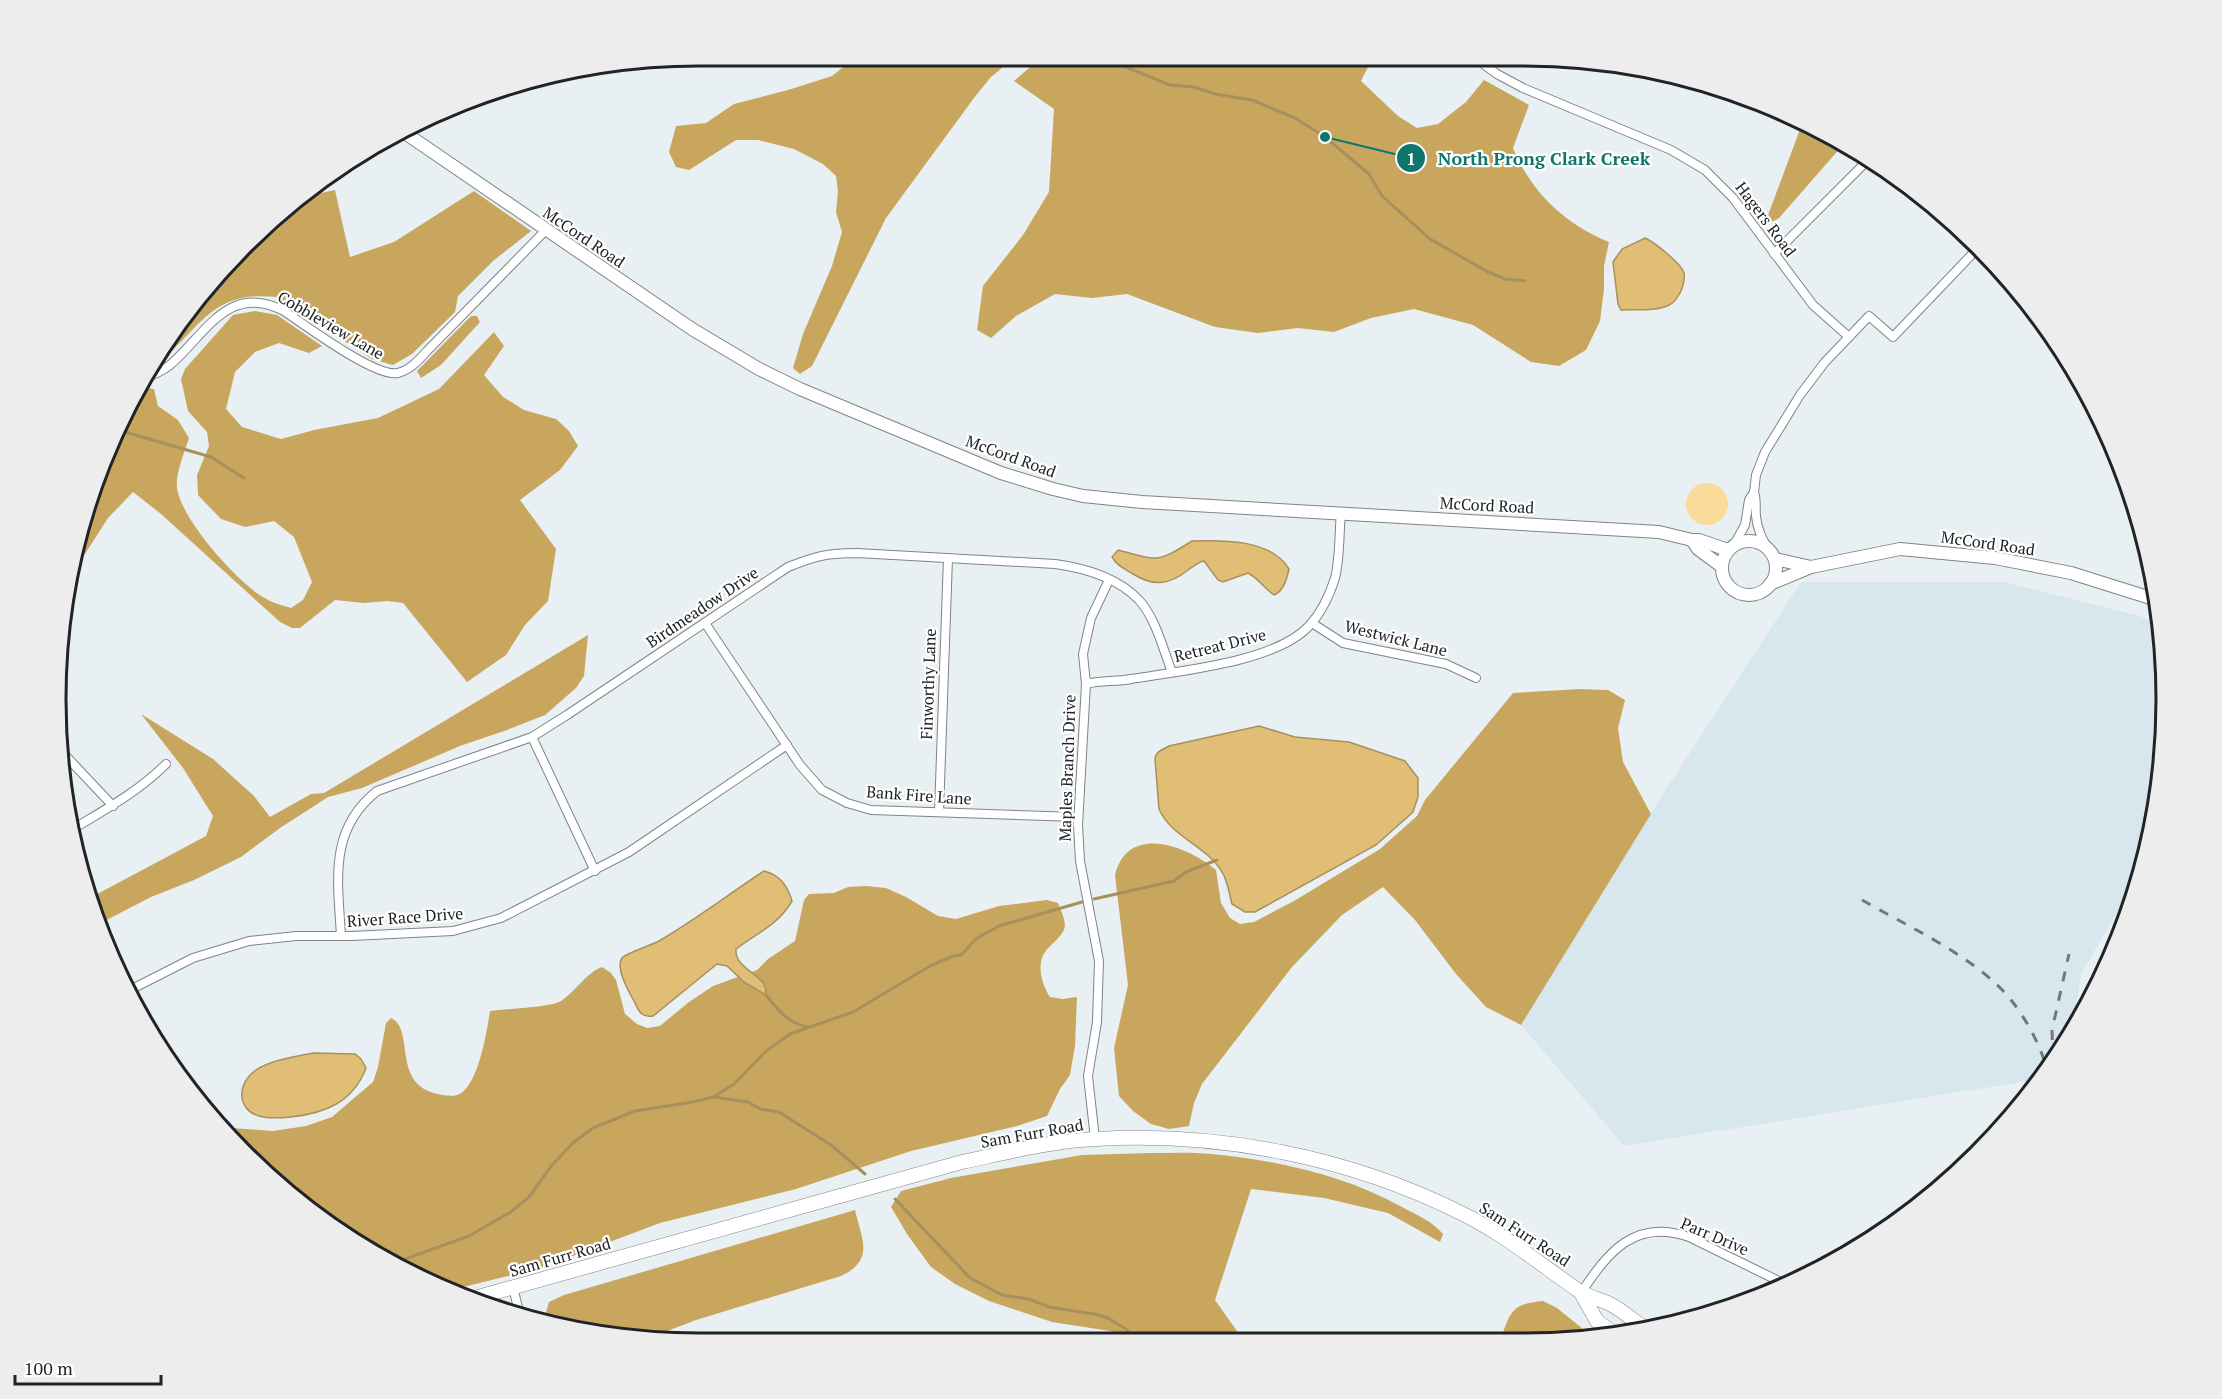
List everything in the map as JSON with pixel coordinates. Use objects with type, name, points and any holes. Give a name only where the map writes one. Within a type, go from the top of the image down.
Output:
[{"type":"main road","name":"Sam Furr Road","points":[[485,1295],[962,1162],[1019,1150],[1095,1139],[1186,1140],[1278,1151],[1355,1170],[1424,1196],[1463,1214],[1522,1249],[1581,1293],[1610,1304],[1636,1323]]},
{"type":"main road","name":"Sam Furr Road","points":[[1581,1293],[1597,1321],[1606,1328]]},
{"type":"street","name":"Hagers Road","points":[[1486,66],[1522,88],[1671,150],[1697,164],[1733,198],[1813,305],[1849,337]]},
{"type":"street","name":"McCord Road","points":[[410,136],[692,329],[759,369],[800,389],[1001,472],[1053,489],[1100,498],[1659,532],[1731,548],[1744,542],[1755,542],[1772,554],[1811,567]]},
{"type":"street","points":[[1774,254],[1862,166]]},
{"type":"street","name":"Cobbleview Lane","points":[[157,373],[171,364],[220,314],[234,306],[252,302],[274,306],[284,311],[373,368],[391,374],[404,371],[411,368],[546,230]]},
{"type":"street","points":[[1721,566],[1744,525],[1749,500],[1754,492],[1756,475],[1765,452],[1825,362],[1869,316],[1893,337],[1972,254]]},
{"type":"street","points":[[1754,492],[1757,500],[1758,532],[1772,554],[1775,570],[1770,584]]},
{"type":"street","name":"Retreat Drive","points":[[1086,684],[1095,681],[1122,681],[1172,672],[1265,652],[1289,641],[1312,623],[1324,606],[1336,576],[1341,513]]},
{"type":"street","name":"McCord Road","points":[[1692,540],[1698,549],[1721,566],[1725,583],[1742,593],[1758,593],[1770,584],[1811,567],[1900,549],[1995,558],[2071,573],[2148,597]]},
{"type":"street","name":"Birdmeadow Drive","points":[[341,936],[337,867],[342,840],[351,821],[365,801],[377,791],[531,737],[567,716],[788,567],[827,554],[857,553],[1055,564],[1083,568],[1122,586],[1140,601],[1155,626],[1172,672]]},
{"type":"street","name":"Finworthy Lane","points":[[939,812],[948,558]]},
{"type":"street","name":"Maples Branch Drive","points":[[1095,1139],[1088,1076],[1096,1022],[1099,961],[1080,861],[1078,817],[1086,684],[1083,654],[1091,618],[1109,580]]},
{"type":"street","name":"Bank Fire Lane","points":[[705,623],[800,765],[822,790],[847,803],[871,810],[1078,817]]},
{"type":"street","name":"Westwick Lane","points":[[1312,623],[1343,643],[1446,664],[1476,678]]},
{"type":"street","points":[[531,737],[595,870]]},
{"type":"street","name":"River Race Drive","points":[[135,987],[193,958],[249,941],[296,936],[453,932],[501,918],[629,852],[787,745]]},
{"type":"street","points":[[69,759],[113,806]]},
{"type":"street","points":[[79,826],[141,788],[166,764]]},
{"type":"street","name":"Parr Drive","points":[[1581,1293],[1598,1266],[1616,1248],[1634,1238],[1659,1232],[1689,1237],[1776,1280]]},
{"type":"street","points":[[513,1287],[517,1305]]},
{"type":"shaded area","points":[[845,66],[1004,66],[990,78],[974,98],[886,218],[812,366],[800,374],[793,368],[803,334],[832,266],[842,232],[836,212],[838,191],[836,176],[823,164],[794,149],[758,140],[736,140],[689,170],[676,167],[669,152],[676,126],[706,123],[734,104],[832,76]]},
{"type":"shaded area","points":[[1031,66],[1368,66],[1361,81],[1398,116],[1417,128],[1438,124],[1466,102],[1484,80],[1529,105],[1513,148],[1529,179],[1551,205],[1564,216],[1593,235],[1609,242],[1604,266],[1600,321],[1586,350],[1559,366],[1531,362],[1473,325],[1414,309],[1371,318],[1334,332],[1298,328],[1258,333],[1215,327],[1127,294],[1092,298],[1055,294],[1016,316],[991,338],[977,330],[983,286],[1023,235],[1049,192],[1054,109],[1014,81]]},
{"type":"shaded area","points":[[1800,130],[1838,150],[1779,218],[1764,226]]},
{"type":"shaded area","points":[[335,190],[350,257],[394,242],[474,191],[531,231],[493,261],[458,296],[455,312],[412,354],[393,365],[372,359],[276,297],[257,296],[227,303],[205,318],[170,353],[223,282],[282,223],[319,193]]},
{"type":"shaded area","points":[[1645,238],[1667,253],[1682,269],[1684,277],[1682,289],[1671,304],[1664,307],[1621,310],[1618,304],[1613,262],[1622,249]]},
{"type":"shaded area","points":[[255,311],[277,315],[322,346],[309,353],[279,343],[255,352],[235,372],[226,409],[242,427],[281,439],[314,430],[378,418],[439,389],[494,332],[504,346],[484,375],[503,397],[524,410],[556,419],[569,431],[578,446],[560,470],[520,500],[556,549],[548,601],[525,625],[506,655],[467,682],[403,603],[335,600],[300,628],[292,628],[280,622],[161,514],[133,492],[108,518],[83,558],[114,457],[148,388],[154,389],[158,406],[178,420],[189,438],[179,470],[177,488],[188,516],[198,531],[224,563],[264,598],[291,608],[303,600],[312,582],[294,537],[274,521],[245,527],[221,519],[198,495],[197,475],[209,446],[207,432],[188,411],[181,379],[185,369],[233,315]]},
{"type":"shaded area","points":[[471,316],[477,316],[480,322],[441,365],[421,378],[417,371]]},
{"type":"shaded area","points":[[1707,483],[1715,484],[1722,489],[1727,496],[1727,512],[1722,519],[1715,524],[1707,525],[1699,524],[1692,519],[1687,512],[1686,504],[1687,496],[1692,489],[1699,484]]},
{"type":"shaded area","points":[[1192,541],[1245,543],[1271,552],[1289,569],[1284,584],[1274,595],[1248,573],[1223,582],[1218,580],[1204,561],[1174,579],[1161,582],[1148,581],[1118,565],[1112,557],[1118,550],[1157,558]]},
{"type":"shaded area","points":[[1801,582],[2004,582],[2151,620],[2155,658],[2155,741],[2144,823],[2134,863],[2121,905],[2081,974],[2076,1007],[2028,1081],[1624,1146],[1521,1025],[1663,794]]},
{"type":"shaded area","points":[[588,635],[584,676],[576,688],[545,715],[460,746],[362,788],[328,797],[241,857],[194,880],[151,897],[106,920],[97,894],[206,836],[213,816],[183,768],[141,714],[213,759],[254,796],[270,817],[311,794],[324,793]]},
{"type":"shaded area","points":[[1581,689],[1608,690],[1625,700],[1618,728],[1623,762],[1651,814],[1521,1025],[1486,1007],[1456,974],[1415,920],[1383,887],[1342,915],[1292,967],[1202,1084],[1194,1103],[1189,1126],[1169,1129],[1151,1124],[1133,1111],[1119,1096],[1114,1048],[1128,985],[1115,875],[1122,859],[1132,849],[1145,844],[1160,844],[1175,847],[1204,861],[1216,870],[1221,903],[1230,918],[1240,924],[1254,922],[1294,901],[1380,849],[1417,816],[1425,800],[1513,693]]},
{"type":"shaded area","points":[[1259,726],[1295,737],[1349,742],[1405,761],[1418,778],[1418,797],[1413,812],[1376,845],[1255,912],[1245,912],[1232,904],[1226,879],[1215,863],[1172,827],[1159,809],[1155,759],[1158,752],[1169,746]]},
{"type":"shaded area","points":[[764,871],[774,875],[782,882],[792,901],[774,923],[736,949],[740,963],[762,982],[766,995],[744,982],[727,966],[717,964],[653,1016],[641,1013],[624,980],[620,968],[622,958],[659,941]]},
{"type":"shaded area","points":[[848,887],[886,888],[938,916],[956,919],[999,906],[1047,900],[1058,903],[1065,927],[1042,957],[1041,975],[1050,997],[1062,999],[1077,997],[1075,1046],[1070,1075],[1060,1089],[1047,1116],[1017,1126],[911,1151],[796,1189],[660,1223],[541,1268],[463,1287],[419,1268],[348,1226],[282,1176],[234,1128],[273,1131],[306,1126],[332,1117],[373,1082],[386,1023],[391,1018],[398,1024],[402,1033],[408,1067],[413,1078],[421,1087],[434,1093],[457,1095],[471,1082],[476,1071],[490,1011],[556,1003],[566,997],[591,973],[602,967],[616,980],[625,1014],[637,1024],[647,1028],[660,1026],[713,986],[757,970],[768,959],[795,941],[804,900],[809,894],[834,893]]},
{"type":"shaded area","points":[[313,1053],[355,1054],[366,1068],[354,1089],[337,1104],[327,1109],[304,1115],[275,1118],[259,1116],[246,1108],[243,1102],[243,1088],[250,1075],[256,1070],[276,1061]]},
{"type":"shaded area","points":[[1196,1153],[1285,1165],[1333,1178],[1380,1196],[1434,1225],[1443,1234],[1440,1242],[1388,1213],[1324,1198],[1251,1189],[1215,1300],[1238,1333],[1116,1333],[1052,1322],[989,1301],[955,1284],[931,1267],[891,1207],[901,1191],[951,1178],[1082,1155]]},
{"type":"shaded area","points":[[855,1210],[863,1240],[859,1263],[841,1276],[696,1320],[664,1332],[617,1328],[546,1313],[549,1302],[564,1295]]},
{"type":"shaded area","points":[[1543,1301],[1557,1308],[1584,1330],[1503,1333],[1513,1312],[1532,1302]]},
{"type":"waterway","points":[[1123,66],[1170,85],[1194,87],[1215,94],[1252,100],[1295,118],[1325,137],[1369,174],[1382,196],[1430,239],[1488,272],[1505,279],[1525,281]]},
{"type":"waterway","points":[[125,432],[211,457],[244,478]]},
{"type":"waterway","points":[[1094,899],[1174,881],[1186,872],[1217,860]]},
{"type":"waterway","points":[[404,1260],[469,1236],[512,1211],[529,1197],[552,1165],[574,1142],[593,1128],[635,1111],[713,1097],[734,1084],[766,1051],[790,1034],[853,1012],[930,966],[961,955],[977,938],[999,926],[1082,902]]},
{"type":"waterway","points":[[766,995],[790,1020],[808,1027]]},
{"type":"waterway","points":[[714,1097],[748,1102],[760,1109],[779,1112],[831,1145],[865,1174]]},
{"type":"waterway","points":[[895,1199],[970,1278],[1002,1295],[1029,1299],[1049,1307],[1108,1318],[1130,1333]]},
{"type":"railway","points":[[1862,900],[1941,944],[1980,970],[2017,1008],[2028,1024],[2044,1059]]},
{"type":"railway","points":[[2053,1045],[2052,1030],[2069,954]]},
{"type":"place","name":"North Prong Clark Creek","points":[[1325,137]]}]
